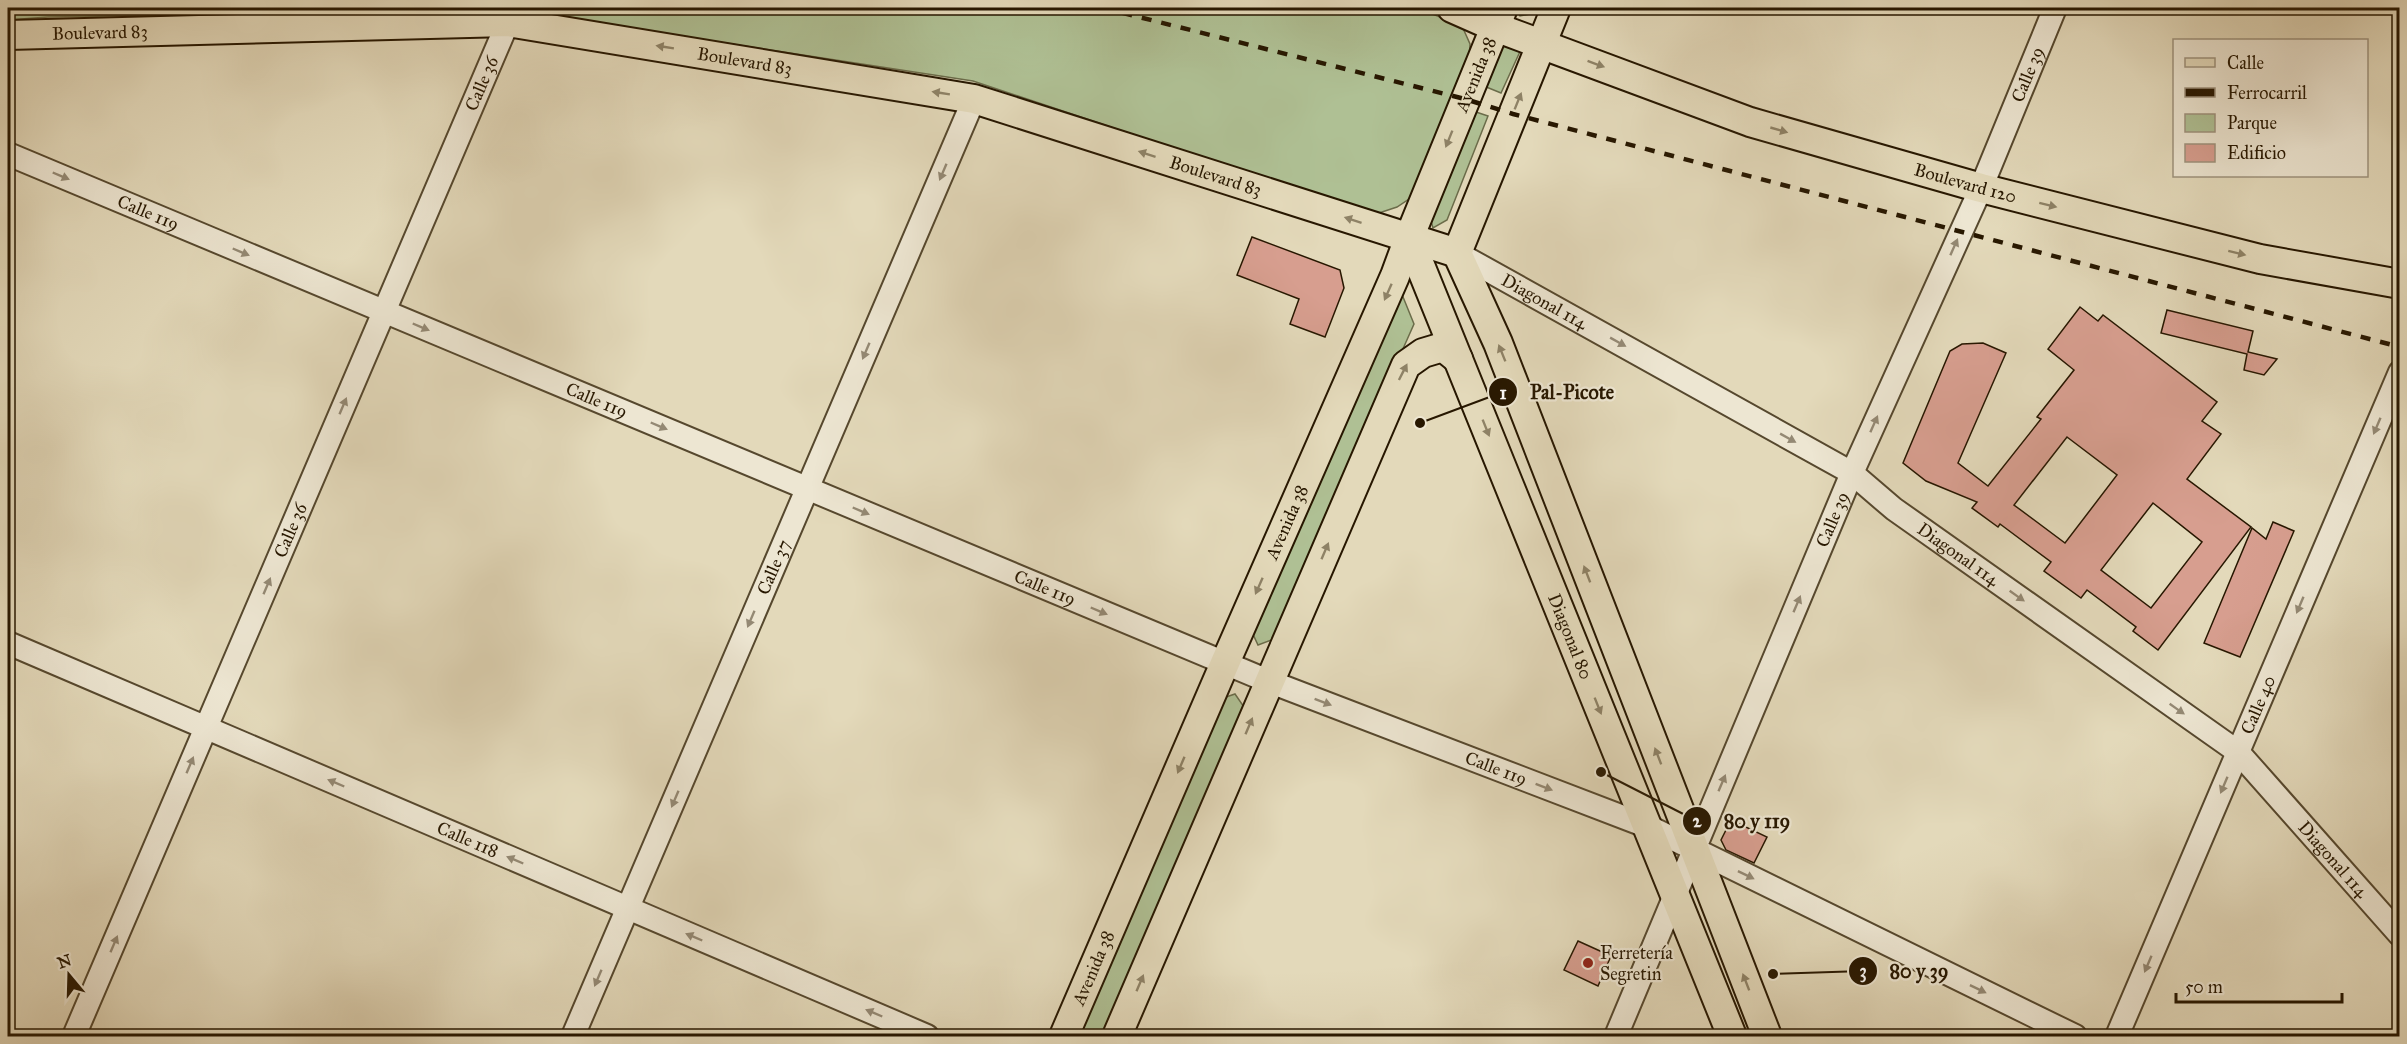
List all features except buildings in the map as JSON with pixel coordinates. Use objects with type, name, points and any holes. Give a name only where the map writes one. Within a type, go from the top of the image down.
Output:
[{"type":"main road","name":"Boulevard 120","points":[[1452,8],[1499,17],[1541,44],[1750,122],[1981,188],[2260,259],[2400,284]]},
{"type":"main road","points":[[1556,8],[1457,253],[1498,343],[1767,1036]]},
{"type":"main road","name":"Avenida 38","points":[[1064,1036],[1395,276],[1499,17]]},
{"type":"main road","name":"Boulevard 83","points":[[8,35],[508,22],[974,99],[1457,253]]},
{"type":"main road","name":"Diagonal 80","points":[[1409,238],[1732,1036]]},
{"type":"main road","points":[[1117,1036],[1406,364],[1423,353],[1443,347],[1458,359]]},
{"type":"street","name":"Calle 39","points":[[1616,1036],[1852,473],[1981,188],[2055,8]]},
{"type":"street","name":"Calle 36","points":[[74,1036],[508,22]]},
{"type":"street","name":"Calle 37","points":[[573,1036],[974,99]]},
{"type":"street","name":"Calle 119","points":[[8,154],[1268,681],[1649,827],[2074,1036]]},
{"type":"street","name":"Diagonal 114","points":[[1457,253],[1852,473],[1894,509],[2238,752],[2400,935]]},
{"type":"street","name":"Calle 40","points":[[2117,1036],[2400,372]]},
{"type":"street","name":"Calle 118","points":[[8,643],[927,1036]]},
{"type":"green space","points":[[8,8],[1418,8],[1462,26],[1470,44],[1469,63],[1415,195],[1397,207],[1373,215],[973,81],[510,10],[48,17],[8,20]]},
{"type":"green space","points":[[1516,8],[1540,8],[1539,12],[1520,16]]},
{"type":"green space","points":[[1500,36],[1523,45],[1501,93],[1479,84]]},
{"type":"green space","points":[[1470,110],[1488,116],[1447,220],[1433,228],[1428,211]]},
{"type":"green space","points":[[1401,292],[1414,324],[1274,639],[1258,645],[1251,630]]},
{"type":"green space","points":[[1235,694],[1244,707],[1102,1036],[1072,1036],[1220,699]]},
{"type":"railway","points":[[1103,8],[1465,99],[1513,114],[2400,347]]},
{"type":"place","name":"Pal-Picote","points":[[1420,423]]},
{"type":"place","name":"80 y 119","points":[[1601,772]]},
{"type":"place","name":"Ferretería Segretin","points":[[1588,963]]},
{"type":"place","name":"80 y 39","points":[[1773,974]]}]
